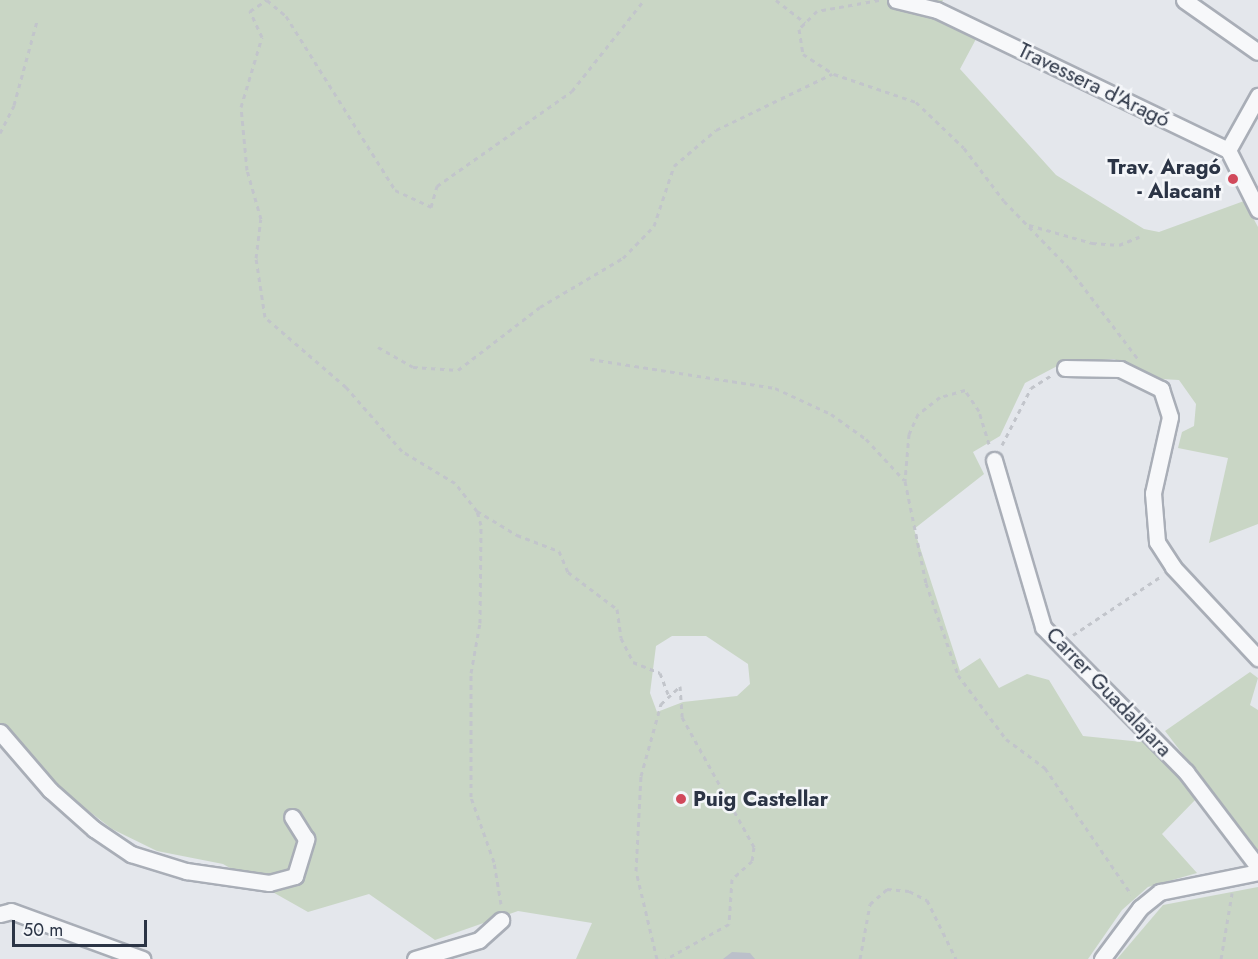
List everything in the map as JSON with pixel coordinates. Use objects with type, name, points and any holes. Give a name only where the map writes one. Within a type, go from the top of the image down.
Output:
[{"type":"street","name":"Travessera d'Aragó","points":[[896,0],[937,10],[1228,150]]},
{"type":"street","points":[[1184,0],[1258,52]]},
{"type":"street","points":[[1258,96],[1228,150],[1258,210]]},
{"type":"street","points":[[1065,368],[1120,369],[1161,389],[1170,417],[1153,493],[1157,542],[1173,567],[1258,658]]},
{"type":"street","name":"Carrer Guadalajara","points":[[994,460],[1024,573],[1050,637],[1186,772],[1258,867]]},
{"type":"street","points":[[0,732],[50,789],[94,829],[131,854],[186,871],[269,883],[295,876],[306,839],[292,817]]},
{"type":"street","points":[[1102,959],[1140,908],[1160,892],[1233,879],[1258,872]]},
{"type":"street","points":[[0,914],[11,911],[142,959]]},
{"type":"street","points":[[415,959],[479,940],[501,920]]},
{"type":"path","points":[[644,0],[572,91],[438,186],[432,207],[395,190],[286,16],[267,0],[250,11],[262,37],[241,107],[247,170],[261,219],[256,258],[265,317],[346,387],[402,451],[455,483],[477,511],[559,551],[568,572],[616,609],[621,638],[633,663],[660,674],[669,697]]},
{"type":"path","points":[[776,0],[806,23]]},
{"type":"path","points":[[879,0],[817,11],[799,29],[803,54],[834,74],[916,102],[964,148],[1141,364]]},
{"type":"path","points":[[0,133],[14,105],[37,21]]},
{"type":"path","points":[[378,347],[413,367],[458,370],[540,307],[623,258],[654,226],[674,166],[716,130],[834,74]]},
{"type":"path","points":[[1028,225],[1092,243],[1119,245],[1139,237]]},
{"type":"path","points":[[590,359],[775,388],[831,414],[866,439],[905,481]]},
{"type":"path","points":[[994,460],[1031,388],[1065,368]]},
{"type":"path","points":[[994,460],[979,411],[965,390],[940,397],[918,414],[909,434],[905,481],[920,561],[958,675],[1006,739],[1045,768],[1140,908]]},
{"type":"path","points":[[477,511],[480,623],[471,673],[471,797],[499,882],[501,920]]},
{"type":"path","points":[[1068,638],[1159,578]]},
{"type":"path","points":[[657,959],[640,903],[636,871],[641,776],[655,721],[669,697],[680,686],[682,717],[754,847],[752,861],[732,879],[729,924],[666,959]]},
{"type":"path","points":[[1221,959],[1233,879]]},
{"type":"path","points":[[860,959],[870,904],[887,889],[909,891],[927,900],[956,959]]},
{"type":"green space","points":[[0,0],[943,0],[934,19],[976,39],[960,69],[1056,175],[1144,229],[1159,232],[1244,201],[1258,227],[1258,524],[1209,543],[1228,458],[1178,448],[1182,432],[1194,426],[1196,404],[1179,380],[1161,379],[1114,359],[1063,363],[1025,383],[1000,436],[973,452],[984,474],[914,529],[960,671],[980,658],[999,688],[1027,674],[1049,680],[1083,736],[1152,743],[1196,799],[1162,834],[1197,873],[1148,887],[1122,910],[1088,959],[576,959],[592,923],[518,911],[435,940],[369,894],[308,912],[223,864],[157,851],[112,829],[68,795],[0,727]],"holes":[[[672,636],[706,636],[748,664],[750,684],[737,696],[683,702],[657,712],[650,693],[656,646]]]},
{"type":"green space","points":[[1250,672],[1258,678],[1250,705],[1258,710],[1258,852],[1165,731]]},
{"type":"green space","points":[[1258,887],[1258,959],[1117,959],[1163,905]]},
{"type":"building","points":[[732,952],[750,953],[755,959],[723,959]]},
{"type":"place","name":"Trav. Aragó - Alacant","points":[[1233,179]]},
{"type":"place","name":"Puig Castellar","points":[[681,799]]}]
